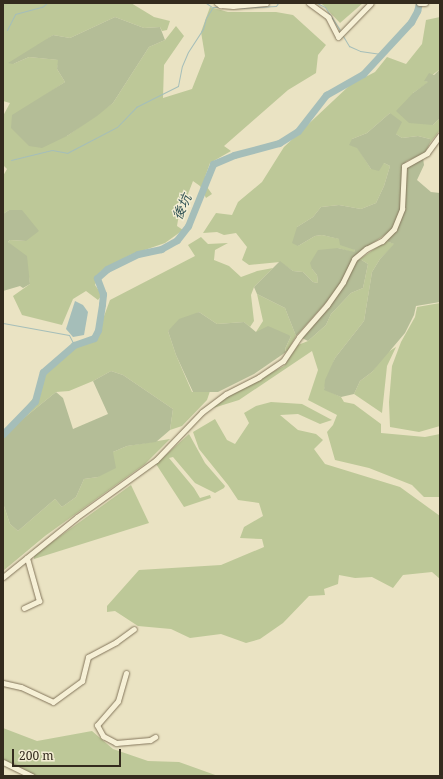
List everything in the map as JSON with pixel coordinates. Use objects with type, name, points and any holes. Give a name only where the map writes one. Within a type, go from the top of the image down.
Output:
[{"type":"street","points":[[217,3],[220,5],[233,6],[266,3]]},
{"type":"street","points":[[309,3],[328,17],[338,37],[371,3]]},
{"type":"street","points":[[3,577],[77,517],[156,460],[202,412],[226,394],[259,378],[284,361],[299,337],[337,292],[354,259],[382,241],[394,230],[402,209],[404,166],[427,153],[440,135]]},
{"type":"street","points":[[24,608],[39,601],[27,558]]},
{"type":"street","points":[[3,683],[21,687],[53,702],[82,681],[88,657],[116,642],[134,629]]},
{"type":"street","points":[[126,673],[118,701],[97,725],[104,736],[116,743],[155,738]]},
{"type":"street","points":[[3,762],[32,776]]},
{"type":"green space","points":[[3,3],[131,3],[154,17],[170,21],[167,30],[162,31],[160,27],[144,28],[115,17],[70,38],[53,35],[13,64],[29,57],[59,60],[57,69],[65,82],[44,96],[67,136],[113,103],[149,47],[165,40],[176,26],[184,36],[164,65],[163,98],[192,89],[205,56],[201,32],[210,7],[228,12],[276,12],[293,15],[326,45],[318,55],[316,73],[288,90],[224,146],[231,151],[210,163],[205,177],[207,187],[212,194],[206,198],[200,186],[193,181],[178,220],[177,226],[183,230],[165,243],[130,255],[100,272],[95,285],[102,295],[98,300],[86,291],[73,299],[62,325],[22,315],[13,296],[30,284],[29,277],[8,242],[10,240],[26,241],[9,210],[3,214],[3,176],[7,169],[3,165],[3,116],[10,103],[3,101]]},
{"type":"green space","points":[[321,3],[363,3],[340,23]]},
{"type":"green space","points":[[115,17],[144,28],[160,27],[165,40],[149,47],[113,103],[97,116],[67,136],[42,148],[29,146],[11,128],[12,115],[65,82],[57,69],[58,60],[29,57],[13,64],[8,63],[53,35],[70,38]]},
{"type":"green space","points":[[440,17],[440,69],[425,81],[429,82],[413,93],[433,125],[440,118],[440,130],[430,143],[430,139],[418,136],[402,138],[396,134],[390,113],[367,133],[352,139],[371,169],[384,163],[390,166],[384,186],[376,203],[361,209],[339,205],[321,207],[313,217],[297,227],[298,246],[315,236],[322,235],[340,239],[355,250],[354,253],[338,248],[312,269],[317,275],[318,283],[313,282],[303,272],[293,271],[280,262],[249,265],[242,260],[247,247],[236,233],[224,235],[217,232],[203,233],[216,213],[232,215],[238,202],[262,182],[284,147],[350,85],[375,72],[387,57],[406,64],[422,44],[426,20]]},
{"type":"green space","points":[[440,69],[440,118],[433,125],[409,123],[396,111],[413,93],[428,82],[424,81],[429,73],[434,75]]},
{"type":"green space","points":[[390,113],[402,122],[396,134],[402,138],[418,136],[430,139],[430,143],[425,153],[407,161],[403,165],[401,207],[392,230],[364,249],[331,297],[296,336],[285,308],[257,294],[254,287],[280,261],[293,271],[303,272],[313,282],[318,283],[317,275],[312,269],[310,263],[318,250],[338,248],[354,252],[355,250],[340,245],[339,239],[322,235],[315,236],[298,246],[292,243],[297,227],[313,217],[321,207],[339,205],[361,209],[376,203],[384,186],[390,166],[384,163],[379,171],[371,169],[357,148],[349,145],[352,139],[367,133]]},
{"type":"green space","points":[[423,158],[424,165],[417,180],[431,192],[440,193],[440,302],[416,306],[414,315],[405,333],[372,372],[360,381],[354,394],[341,397],[324,390],[325,380],[335,358],[364,321],[372,272],[380,259],[394,244],[386,241],[400,222],[406,168],[408,165]]},
{"type":"green space","points":[[9,210],[22,210],[39,231],[26,241],[10,240],[8,242],[27,256],[30,284],[23,288],[20,286],[3,291],[3,214]]},
{"type":"green space","points":[[201,237],[208,244],[228,243],[215,250],[214,260],[229,266],[241,277],[257,271],[273,268],[254,287],[251,295],[254,321],[250,327],[244,322],[217,324],[199,312],[168,331],[176,355],[192,392],[210,391],[207,400],[182,426],[170,430],[173,409],[123,375],[111,371],[93,381],[69,391],[56,392],[3,435],[40,390],[40,376],[67,352],[89,338],[97,335],[110,300],[195,256],[188,245]]},
{"type":"green space","points":[[386,241],[395,244],[380,259],[372,272],[364,321],[335,358],[324,389],[341,397],[344,402],[354,404],[381,424],[381,433],[425,437],[440,434],[440,497],[424,497],[412,485],[369,468],[335,460],[327,432],[333,425],[337,415],[308,400],[318,370],[312,351],[239,400],[210,409],[219,400],[284,366],[298,345],[308,341],[326,325],[331,314],[351,293],[363,288],[368,264],[360,259]]},
{"type":"green space","points":[[360,259],[368,264],[363,288],[351,293],[331,314],[326,325],[308,341],[300,337],[326,307],[355,262]]},
{"type":"green space","points":[[257,294],[285,308],[296,336],[287,352],[285,349],[291,336],[256,332],[263,321]]},
{"type":"green space","points":[[440,303],[440,426],[419,432],[390,427],[389,402],[392,366],[401,342],[415,317],[417,307]]},
{"type":"green space","points":[[199,312],[217,324],[244,322],[256,332],[268,326],[291,336],[285,349],[286,352],[254,374],[218,392],[193,392],[176,355],[168,331],[179,319]]},
{"type":"green space","points":[[396,347],[387,366],[382,413],[354,394],[360,381],[372,372],[385,354]]},
{"type":"green space","points":[[111,371],[123,375],[173,409],[170,430],[156,442],[127,446],[113,452],[116,468],[98,477],[84,479],[76,497],[62,507],[55,499],[18,531],[10,524],[3,503],[3,435],[56,392],[63,398],[73,429],[108,414],[93,381]]},
{"type":"green space","points":[[271,402],[302,404],[332,420],[320,424],[298,414],[280,415],[298,430],[316,434],[323,440],[314,449],[325,464],[400,487],[440,516],[440,579],[432,572],[403,575],[393,588],[372,577],[355,578],[339,575],[338,584],[324,589],[325,595],[309,596],[283,623],[260,639],[246,643],[221,634],[190,638],[171,629],[138,626],[115,611],[107,612],[107,606],[139,570],[221,565],[264,547],[262,539],[240,538],[244,527],[263,516],[259,503],[238,500],[199,449],[193,432],[215,419],[227,440],[235,444],[249,423],[244,413],[256,406]]},
{"type":"green space","points":[[189,434],[205,463],[225,486],[215,493],[195,483],[173,457],[169,458],[194,488],[200,498],[210,495],[211,498],[184,507],[156,464]]},
{"type":"green space","points":[[170,439],[145,464],[45,536],[3,571],[3,503],[10,524],[18,531],[55,499],[62,507],[76,497],[84,479],[98,477],[113,452],[127,446]]},
{"type":"green space","points":[[131,485],[149,523],[34,559],[34,555]]},
{"type":"green space","points":[[3,728],[37,741],[92,731],[113,749],[148,761],[179,762],[218,776],[31,776],[3,759]]},
{"type":"water","points":[[75,301],[83,305],[88,312],[84,335],[73,337],[66,329]]},
{"type":"waterway","points":[[7,30],[15,14],[42,7],[47,3]]},
{"type":"waterway","points":[[206,3],[212,7]]},
{"type":"waterway","points":[[237,8],[276,6],[278,3]]},
{"type":"waterway","points":[[317,3],[325,7],[340,30]]},
{"type":"waterway","name":"後坑","points":[[3,434],[35,401],[43,372],[74,345],[94,338],[98,330],[103,294],[97,278],[107,269],[138,254],[161,249],[177,240],[188,226],[213,164],[234,155],[279,143],[298,131],[326,95],[363,74],[411,22],[417,11],[419,3]]},
{"type":"waterway","points":[[11,160],[52,150],[67,153],[117,127],[136,107],[178,86],[182,66],[188,52],[203,29],[206,18],[213,7],[220,7]]},
{"type":"waterway","points":[[343,36],[349,46],[360,51],[381,54]]},
{"type":"waterway","points":[[3,323],[69,335],[74,345]]}]
